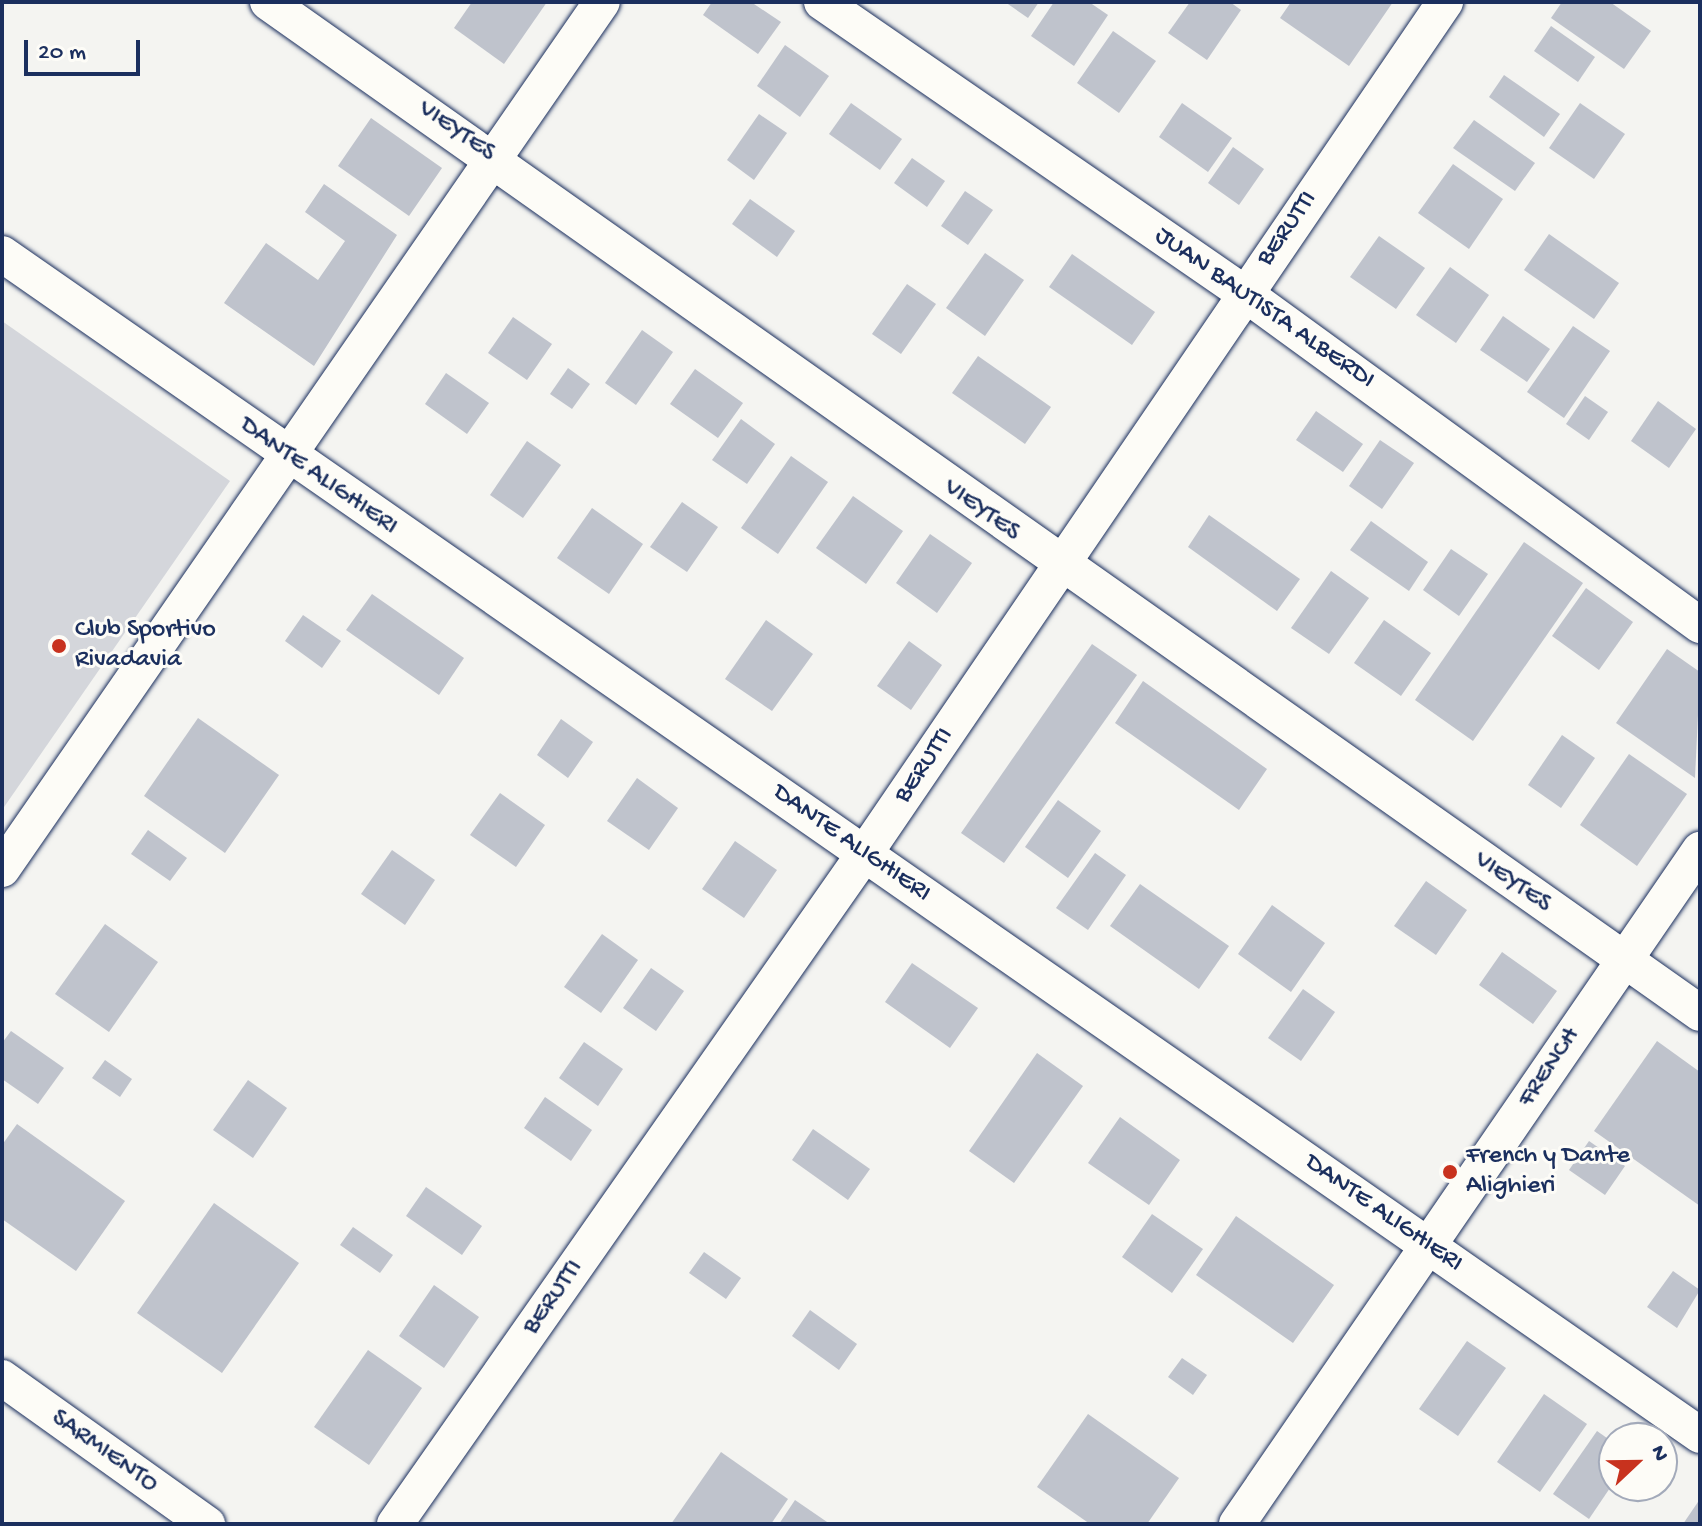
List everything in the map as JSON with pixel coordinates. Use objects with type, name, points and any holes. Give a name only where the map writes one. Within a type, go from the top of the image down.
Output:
[{"type":"street","name":"VIEYTES","points":[[268,2],[493,157],[1060,568],[1700,1013]]},
{"type":"street","points":[[2,869],[283,453],[602,2]]},
{"type":"street","name":"JUAN BAUTISTA ALBERDI","points":[[822,2],[1244,293],[1700,625]]},
{"type":"street","name":"BERUTTI","points":[[395,1524],[865,853],[1445,2]]},
{"type":"street","name":"DANTE ALIGHIERI","points":[[2,254],[283,453],[865,853],[1700,1435]]},
{"type":"street","name":"FRENCH","points":[[1237,1524],[1700,850]]},
{"type":"street","name":"SARMIENTO","points":[[2,1378],[207,1524]]},
{"type":"shaded area","name":"Club Sportivo Rivadavia","points":[[2,321],[230,481],[2,810]]},
{"type":"building","points":[[472,2],[547,2],[504,64],[454,28]]},
{"type":"building","points":[[712,2],[751,2],[781,22],[758,54],[703,15]]},
{"type":"building","points":[[1005,2],[1039,2],[1028,18]]},
{"type":"building","points":[[1054,2],[1089,2],[1108,15],[1074,66],[1031,36]]},
{"type":"building","points":[[1190,2],[1230,2],[1241,10],[1207,60],[1168,33]]},
{"type":"building","points":[[1291,2],[1393,2],[1349,66],[1280,18]]},
{"type":"building","points":[[1562,2],[1610,2],[1651,31],[1624,69],[1551,18]]},
{"type":"building","points":[[1551,26],[1595,57],[1578,82],[1534,51]]},
{"type":"building","points":[[1113,31],[1156,61],[1119,113],[1077,83]]},
{"type":"building","points":[[785,45],[829,76],[800,117],[757,86]]},
{"type":"building","points":[[1504,75],[1560,114],[1544,137],[1489,97]]},
{"type":"building","points":[[851,103],[902,139],[880,170],[829,134]]},
{"type":"building","points":[[1182,103],[1232,138],[1208,172],[1159,137]]},
{"type":"building","points":[[1580,103],[1625,134],[1594,179],[1549,148]]},
{"type":"building","points":[[759,114],[787,133],[754,180],[727,160]]},
{"type":"building","points":[[371,118],[442,168],[409,216],[338,166]]},
{"type":"building","points":[[1474,120],[1535,163],[1515,191],[1453,148]]},
{"type":"building","points":[[1233,147],[1264,169],[1239,205],[1208,183]]},
{"type":"building","points":[[912,158],[945,181],[927,207],[894,183]]},
{"type":"building","points":[[1453,164],[1503,199],[1469,249],[1418,213]]},
{"type":"building","points":[[324,184],[397,235],[314,366],[224,303],[266,243],[318,280],[345,241],[305,212]]},
{"type":"building","points":[[965,191],[993,210],[968,245],[941,226]]},
{"type":"building","points":[[750,199],[795,231],[777,257],[732,224]]},
{"type":"building","points":[[1549,234],[1619,283],[1594,319],[1524,270]]},
{"type":"building","points":[[1379,236],[1425,268],[1396,309],[1350,277]]},
{"type":"building","points":[[985,253],[1024,280],[985,336],[946,308]]},
{"type":"building","points":[[1072,254],[1155,312],[1132,345],[1049,287]]},
{"type":"building","points":[[1450,267],[1489,295],[1456,343],[1416,315]]},
{"type":"building","points":[[907,284],[936,304],[901,354],[872,334]]},
{"type":"building","points":[[1503,316],[1550,349],[1527,382],[1480,350]]},
{"type":"building","points":[[513,317],[552,344],[527,380],[488,353]]},
{"type":"building","points":[[1573,326],[1610,351],[1564,418],[1527,392]]},
{"type":"building","points":[[642,330],[673,352],[636,405],[605,383]]},
{"type":"building","points":[[978,356],[1051,407],[1025,444],[952,393]]},
{"type":"building","points":[[568,368],[590,384],[572,409],[550,394]]},
{"type":"building","points":[[695,369],[743,403],[718,438],[670,404]]},
{"type":"building","points":[[446,373],[489,403],[467,434],[425,404]]},
{"type":"building","points":[[1585,396],[1608,412],[1589,440],[1566,424]]},
{"type":"building","points":[[1658,401],[1696,429],[1669,468],[1631,441]]},
{"type":"building","points":[[1316,411],[1363,444],[1343,472],[1296,440]]},
{"type":"building","points":[[741,419],[775,444],[747,484],[712,460]]},
{"type":"building","points":[[1380,440],[1414,463],[1382,509],[1349,486]]},
{"type":"building","points":[[527,441],[561,465],[523,518],[490,495]]},
{"type":"building","points":[[791,456],[828,482],[778,554],[741,528]]},
{"type":"building","points":[[853,496],[903,531],[866,584],[816,548]]},
{"type":"building","points":[[682,502],[718,527],[687,572],[650,547]]},
{"type":"building","points":[[592,508],[643,544],[609,594],[557,558]]},
{"type":"building","points":[[1209,515],[1300,579],[1277,611],[1188,547]]},
{"type":"building","points":[[1371,521],[1428,562],[1409,591],[1350,550]]},
{"type":"building","points":[[930,534],[972,563],[937,613],[896,583]]},
{"type":"building","points":[[1524,542],[1583,583],[1473,741],[1415,700]]},
{"type":"building","points":[[1451,549],[1488,574],[1459,616],[1423,590]]},
{"type":"building","points":[[1331,571],[1369,598],[1329,654],[1291,628]]},
{"type":"building","points":[[1586,588],[1633,622],[1599,670],[1552,636]]},
{"type":"building","points":[[372,594],[464,658],[439,695],[346,630]]},
{"type":"building","points":[[303,615],[341,641],[322,668],[285,641]]},
{"type":"building","points":[[766,620],[813,654],[772,711],[725,679]]},
{"type":"building","points":[[1384,620],[1431,653],[1401,696],[1354,663]]},
{"type":"building","points":[[909,641],[942,665],[911,710],[877,686]]},
{"type":"building","points":[[1092,644],[1137,675],[1004,863],[961,833]]},
{"type":"building","points":[[1667,649],[1700,672],[1695,778],[1616,723]]},
{"type":"building","points":[[1143,681],[1267,769],[1239,810],[1115,723]]},
{"type":"building","points":[[198,718],[279,775],[225,853],[144,796]]},
{"type":"building","points":[[561,719],[593,742],[568,778],[537,755]]},
{"type":"building","points":[[1562,735],[1595,758],[1561,808],[1528,785]]},
{"type":"building","points":[[1629,754],[1687,794],[1637,866],[1580,825]]},
{"type":"building","points":[[637,778],[678,808],[649,850],[607,821]]},
{"type":"building","points":[[500,793],[545,825],[516,867],[470,835]]},
{"type":"building","points":[[1058,800],[1101,831],[1068,878],[1025,847]]},
{"type":"building","points":[[148,830],[187,858],[170,881],[131,854]]},
{"type":"building","points":[[735,841],[777,870],[744,918],[702,889]]},
{"type":"building","points":[[392,850],[435,880],[405,925],[361,894]]},
{"type":"building","points":[[1095,853],[1126,875],[1088,930],[1056,908]]},
{"type":"building","points":[[1426,881],[1467,910],[1436,955],[1394,926]]},
{"type":"building","points":[[1140,884],[1229,946],[1199,989],[1110,926]]},
{"type":"building","points":[[1272,905],[1325,943],[1291,992],[1238,954]]},
{"type":"building","points":[[105,924],[158,962],[109,1032],[55,994]]},
{"type":"building","points":[[602,934],[638,960],[601,1013],[564,987]]},
{"type":"building","points":[[1502,952],[1557,991],[1533,1024],[1479,985]]},
{"type":"building","points":[[912,963],[978,1008],[950,1048],[885,1002]]},
{"type":"building","points":[[651,968],[684,991],[656,1031],[623,1008]]},
{"type":"building","points":[[1303,989],[1335,1012],[1301,1061],[1268,1038]]},
{"type":"building","points":[[11,1031],[64,1068],[38,1104],[2,1079],[2,1043]]},
{"type":"building","points":[[1657,1041],[1700,1072],[1700,1206],[1594,1131]]},
{"type":"building","points":[[584,1042],[623,1069],[598,1106],[559,1078]]},
{"type":"building","points":[[1037,1053],[1083,1086],[1014,1183],[969,1151]]},
{"type":"building","points":[[105,1060],[132,1079],[120,1097],[92,1078]]},
{"type":"building","points":[[248,1080],[287,1108],[253,1158],[213,1130]]},
{"type":"building","points":[[545,1097],[592,1130],[571,1161],[524,1128]]},
{"type":"building","points":[[1120,1117],[1180,1160],[1149,1205],[1088,1163]]},
{"type":"building","points":[[17,1124],[125,1201],[76,1271],[2,1219],[2,1145]]},
{"type":"building","points":[[813,1129],[870,1169],[848,1200],[792,1160]]},
{"type":"building","points":[[1589,1141],[1625,1166],[1605,1195],[1569,1170]]},
{"type":"building","points":[[426,1187],[482,1226],[462,1255],[406,1216]]},
{"type":"building","points":[[214,1203],[299,1263],[222,1373],[137,1313]]},
{"type":"building","points":[[1152,1214],[1203,1249],[1172,1293],[1122,1257]]},
{"type":"building","points":[[1236,1216],[1334,1285],[1293,1343],[1196,1275]]},
{"type":"building","points":[[353,1227],[393,1255],[380,1273],[340,1245]]},
{"type":"building","points":[[704,1252],[741,1278],[726,1299],[689,1273]]},
{"type":"building","points":[[1673,1271],[1700,1290],[1677,1328],[1647,1307]]},
{"type":"building","points":[[434,1285],[479,1317],[444,1368],[399,1336]]},
{"type":"building","points":[[810,1310],[857,1344],[839,1370],[792,1336]]},
{"type":"building","points":[[1467,1341],[1506,1368],[1458,1436],[1419,1409]]},
{"type":"building","points":[[368,1350],[422,1388],[369,1465],[314,1427]]},
{"type":"building","points":[[1182,1358],[1207,1375],[1193,1395],[1168,1377]]},
{"type":"building","points":[[1544,1394],[1587,1424],[1540,1492],[1497,1462]]},
{"type":"building","points":[[1088,1414],[1179,1478],[1147,1524],[1090,1524],[1037,1487]]},
{"type":"building","points":[[1598,1432],[1598,1502],[1600,1502],[1589,1519],[1553,1494]]},
{"type":"building","points":[[721,1452],[788,1499],[771,1524],[671,1524]]},
{"type":"building","points":[[1700,1499],[1700,1524],[1683,1524]]},
{"type":"building","points":[[795,1500],[830,1524],[779,1524]]},
{"type":"place","name":"Club Sportivo Rivadavia","points":[[59,646]]},
{"type":"place","name":"French y Dante Alighieri","points":[[1450,1172]]}]
